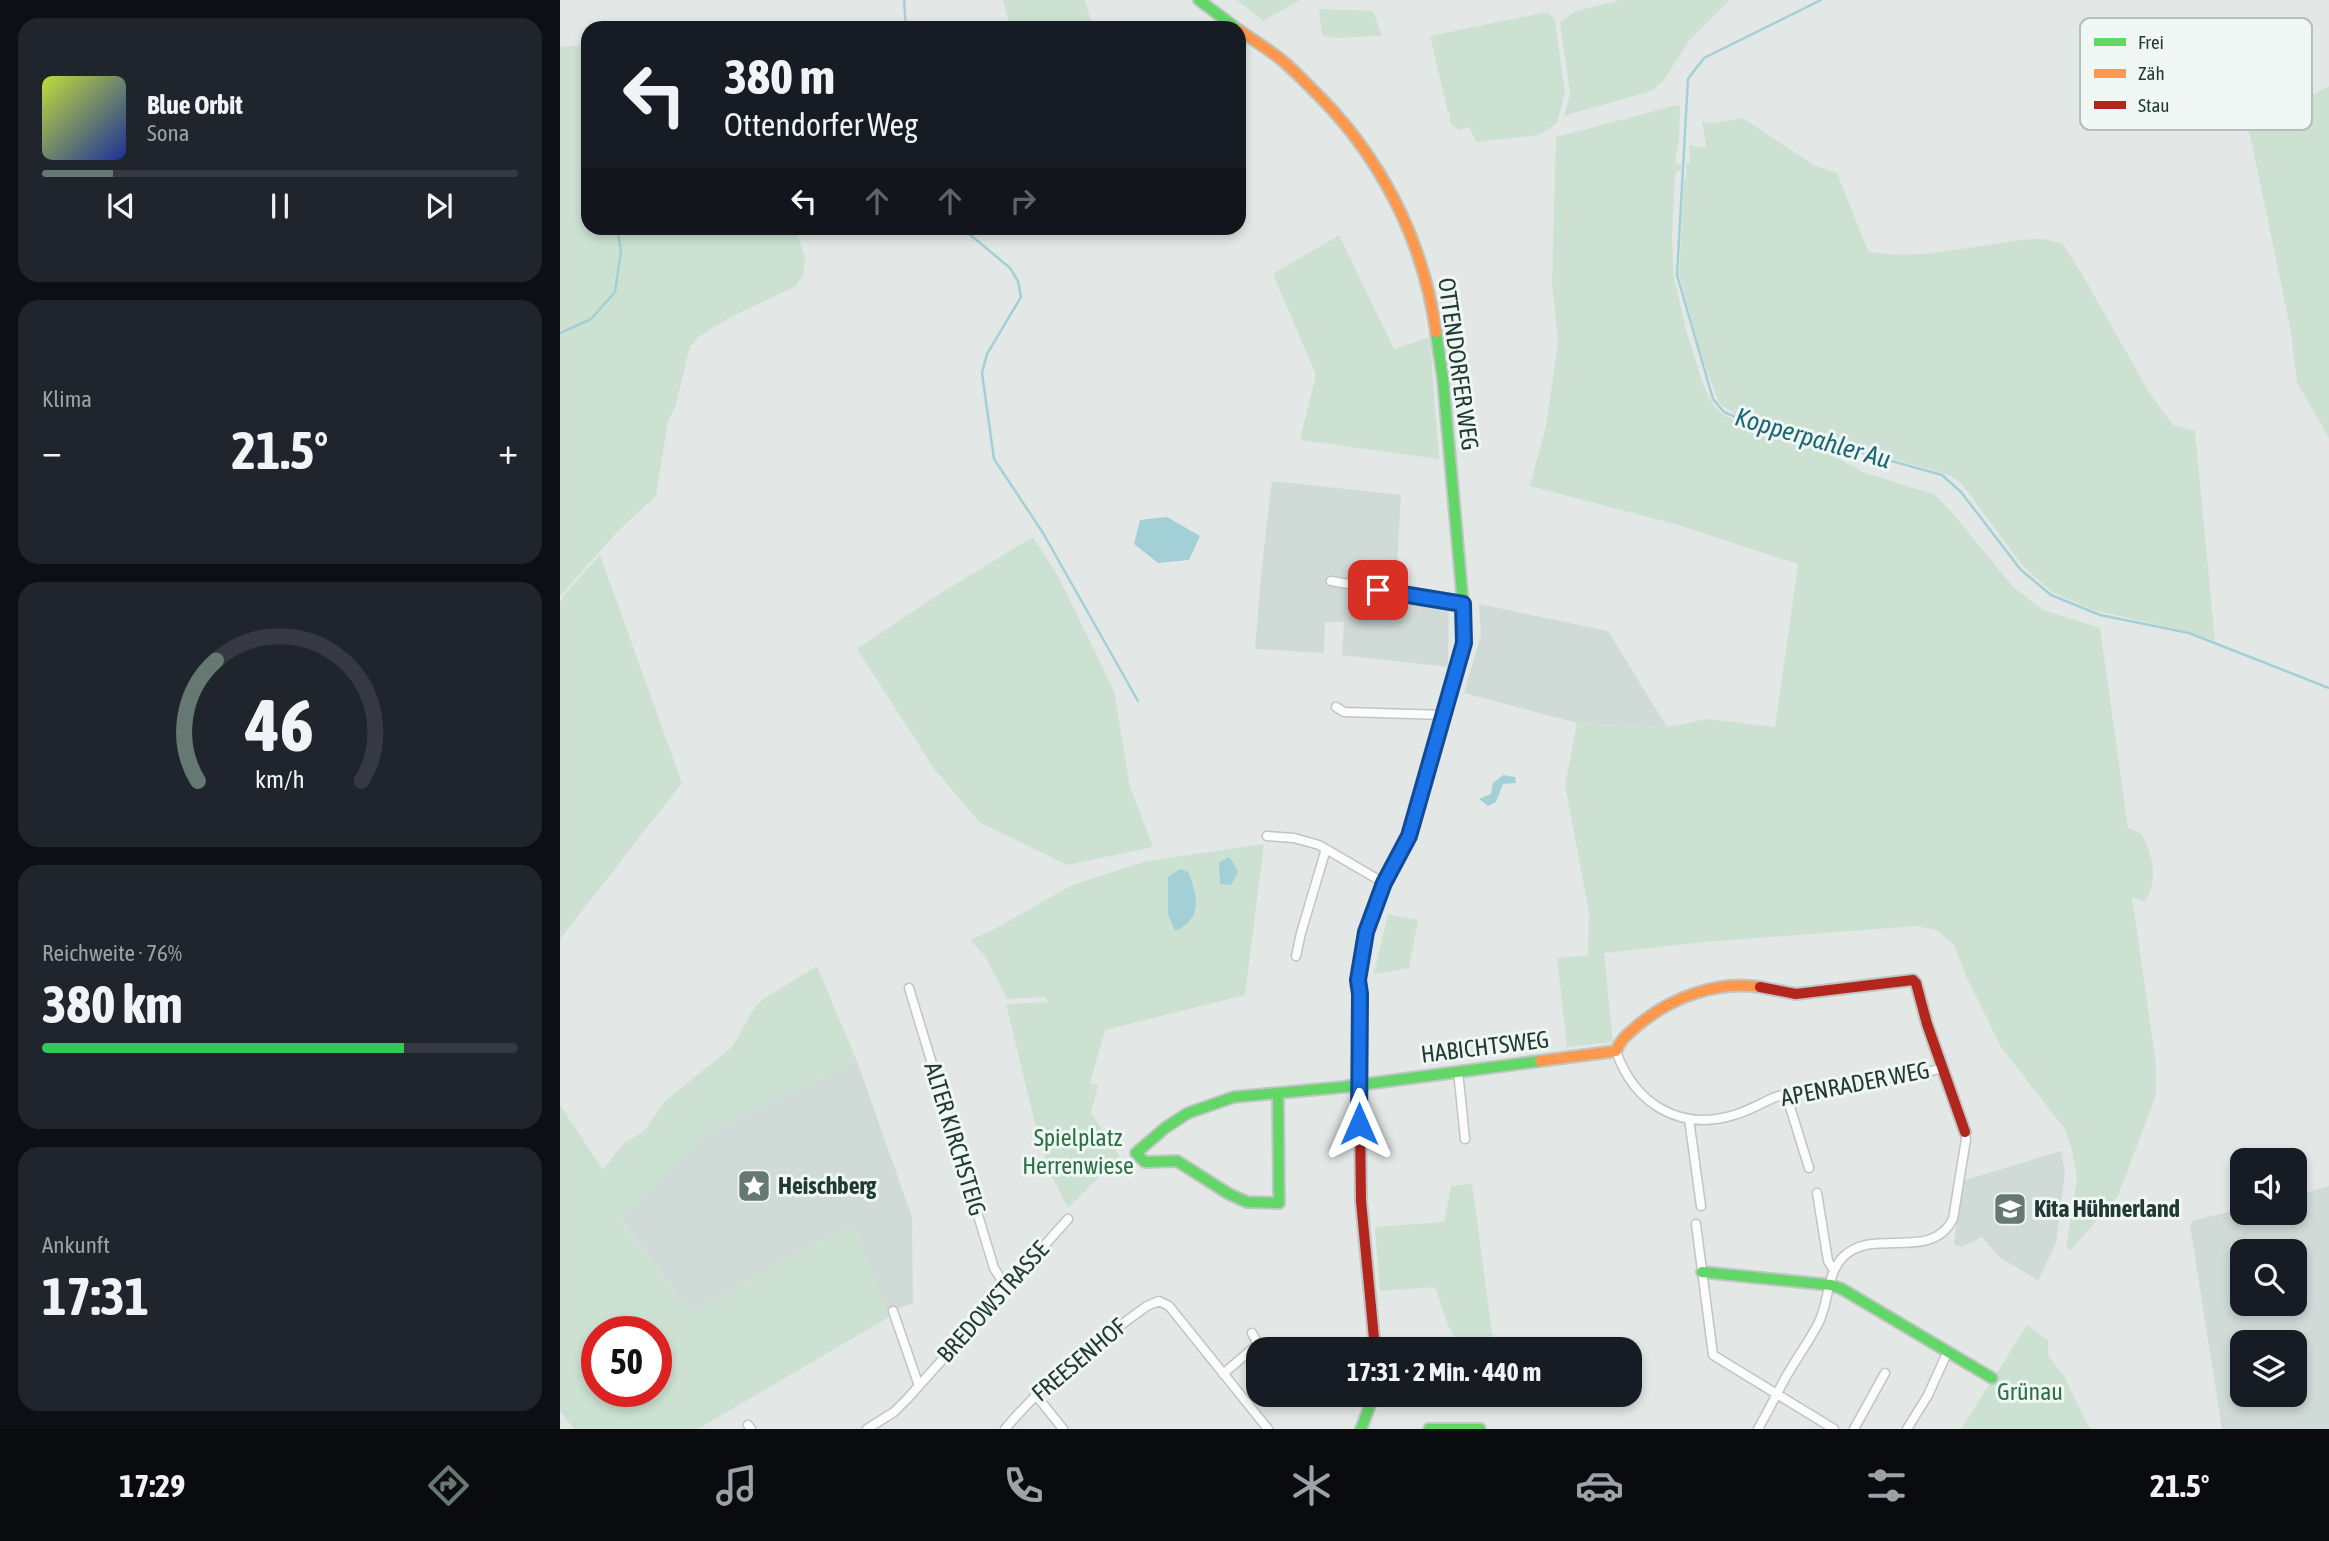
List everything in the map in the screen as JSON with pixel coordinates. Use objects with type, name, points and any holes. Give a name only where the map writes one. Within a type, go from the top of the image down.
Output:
[{"type":"street","name":"OTTENDORFER WEG","points":[[1199,0],[1226,21]]},
{"type":"street","name":"OTTENDORFER WEG","points":[[1246,35],[1281,59],[1335,111],[1378,170],[1411,233],[1424,272],[1434,316],[1443,380],[1463,604],[1464,643],[1409,836],[1384,883],[1366,932],[1358,980],[1361,1200],[1375,1337]]},
{"type":"street","points":[[1331,581],[1463,604]]},
{"type":"street","points":[[1336,707],[1344,712],[1445,715]]},
{"type":"street","points":[[1267,836],[1294,838],[1326,849],[1384,883]]},
{"type":"street","points":[[1296,956],[1326,849]]},
{"type":"street","points":[[1616,1051],[1619,1042],[1650,1015],[1670,1003],[1705,990],[1741,984],[1796,993],[1913,980],[1916,983],[1941,1068],[1965,1136],[1954,1219],[1944,1233],[1922,1242],[1871,1244],[1852,1249],[1833,1269],[1831,1285],[1819,1322],[1758,1429]]},
{"type":"street","name":"ALTER KIRCHSTEIG","points":[[909,988],[994,1268],[1006,1287]]},
{"type":"street","name":"HABICHTSWEG","points":[[1278,1094],[1279,1203],[1247,1202],[1229,1194],[1177,1161],[1145,1162],[1136,1153],[1165,1128],[1188,1114],[1234,1097],[1278,1094],[1616,1051]]},
{"type":"street","name":"APENRADER WEG","points":[[1616,1051],[1627,1076],[1643,1096],[1665,1111],[1689,1119],[1731,1116],[1786,1094],[1842,1082],[1919,1075],[1941,1068]]},
{"type":"street","points":[[1458,1071],[1465,1139]]},
{"type":"street","points":[[1786,1094],[1810,1168]]},
{"type":"street","points":[[1689,1119],[1701,1206]]},
{"type":"street","points":[[1818,1194],[1828,1261],[1833,1269]]},
{"type":"street","name":"BREDOWSTRASSE","points":[[867,1429],[894,1412],[919,1386],[1068,1219]]},
{"type":"street","points":[[1696,1224],[1713,1355],[1834,1429]]},
{"type":"street","points":[[1702,1272],[1831,1285],[1842,1289],[1992,1378]]},
{"type":"street","name":"FREESENHOF","points":[[1005,1429],[1035,1395],[1079,1355],[1147,1306],[1159,1301],[1169,1306],[1223,1374]]},
{"type":"street","name":"BREDOWSTRASSE","points":[[892,1311],[919,1386]]},
{"type":"street","points":[[1252,1333],[1255,1337]]},
{"type":"street","points":[[1907,1429],[1928,1395],[1948,1351]]},
{"type":"street","points":[[1246,1358],[1223,1374],[1268,1429]]},
{"type":"street","points":[[1854,1429],[1885,1373]]},
{"type":"street","points":[[1035,1395],[1063,1429]]},
{"type":"street","points":[[1366,1428],[1371,1407]]},
{"type":"street","points":[[1429,1429],[1480,1429]]},
{"type":"shaded area","points":[[1272,481],[1401,495],[1396,587],[1449,595],[1448,667],[1342,655],[1344,622],[1325,622],[1324,653],[1255,649]]},
{"type":"shaded area","points":[[1479,604],[1608,631],[1667,727],[1577,723],[1464,693],[1481,635]]},
{"type":"shaded area","points":[[857,1061],[912,1217],[913,1303],[887,1313],[853,1223],[691,1313],[620,1218],[715,1129]]},
{"type":"shaded area","name":"Kita Hühnerland","points":[[2061,1151],[2065,1173],[2056,1243],[2038,1280],[1999,1257],[1982,1237],[1962,1247],[1954,1245],[1962,1181]]},
{"type":"shaded area","points":[[2329,1186],[2329,1429],[2222,1429],[2190,1225],[2192,1221],[2230,1212],[2230,1225],[2307,1225],[2307,1192]]},
{"type":"green space","points":[[1003,0],[1085,0],[1091,21],[1008,21]]},
{"type":"green space","points":[[1237,0],[1300,0],[1263,21]]},
{"type":"green space","points":[[1621,0],[1730,0],[1689,41],[1663,81],[1651,91],[1564,116],[1570,94],[1560,22],[1576,11]]},
{"type":"green space","points":[[1319,9],[1373,11],[1382,36],[1333,38],[1322,35]]},
{"type":"green space","points":[[1547,12],[1555,20],[1565,93],[1557,123],[1539,135],[1476,142],[1469,127],[1460,130],[1451,124],[1451,111],[1448,113],[1430,36]]},
{"type":"green space","points":[[581,46],[581,235],[797,235],[805,257],[804,273],[796,286],[729,318],[700,336],[690,346],[675,408],[668,421],[656,496],[618,531],[560,596],[560,47]]},
{"type":"green space","points":[[2329,86],[2329,438],[2297,382],[2290,327],[2249,130],[2312,130],[2312,95]]},
{"type":"green space","points":[[1680,106],[1679,140],[1675,164],[1681,165],[1681,171],[1677,171],[1675,176],[1672,239],[1674,278],[1686,330],[1704,387],[1714,406],[1725,416],[1742,423],[1798,437],[1865,473],[1934,494],[2013,587],[2043,610],[2100,628],[2128,828],[2142,834],[2153,868],[2152,886],[2144,901],[2132,897],[2156,1064],[2156,1095],[2118,1196],[2071,1250],[2066,1248],[2077,1179],[2065,1129],[2001,1047],[1954,945],[1937,930],[1916,926],[1705,942],[1604,953],[1613,1042],[1567,1047],[1557,958],[1588,955],[1589,912],[1565,785],[1577,723],[1667,727],[1707,719],[1775,727],[1798,564],[1678,525],[1530,486],[1546,426],[1558,344],[1552,282],[1556,137]]},
{"type":"green space","points":[[1743,118],[1814,165],[1837,173],[1868,251],[1908,255],[2035,239],[2062,243],[2150,394],[2173,425],[2195,431],[2215,641],[2190,632],[2093,610],[2052,592],[2022,565],[1962,484],[1950,475],[1736,415],[1719,403],[1700,352],[1679,274],[1684,180],[1687,178],[1686,164],[1690,162],[1689,145],[1705,148],[1702,122],[1714,123]]},
{"type":"green space","points":[[1339,235],[1394,349],[1430,337],[1439,459],[1300,440],[1316,375],[1273,274]]},
{"type":"green space","points":[[1033,537],[1059,578],[1114,691],[1130,787],[1153,847],[1067,865],[979,822],[935,770],[857,649],[944,591]]},
{"type":"green space","points":[[600,555],[682,783],[560,939],[560,603]]},
{"type":"green space","name":"Spielplatz Herrenwiese","points":[[1264,844],[1245,995],[1105,1030],[1090,1083],[1098,1085],[1091,1113],[1120,1156],[1068,1208],[1051,1175],[1038,1136],[1006,1004],[1048,1002],[1045,997],[1007,999],[985,956],[970,940],[1072,885],[1147,861]]},
{"type":"green space","points":[[1388,914],[1418,920],[1409,968],[1374,974]]},
{"type":"green space","points":[[817,966],[857,1061],[715,1129],[620,1219],[691,1313],[853,1223],[889,1317],[698,1429],[574,1429],[560,1411],[560,1105],[603,1170],[624,1143],[644,1131],[665,1101],[732,1047],[755,1007],[763,999]]},
{"type":"green space","points":[[1472,1184],[1493,1337],[1455,1337],[1435,1287],[1380,1291],[1375,1227],[1444,1222],[1451,1186]]},
{"type":"green space","name":"Grünau","points":[[2027,1325],[2048,1340],[2048,1355],[2064,1376],[2092,1429],[1961,1429]]},
{"type":"water","points":[[1167,517],[1200,536],[1189,560],[1158,563],[1134,544],[1140,520]]},
{"type":"water","points":[[1503,775],[1515,777],[1516,783],[1503,784],[1496,802],[1488,806],[1479,799],[1491,794],[1493,783]]},
{"type":"water","points":[[1230,857],[1238,872],[1231,885],[1220,884],[1219,862]]},
{"type":"water","points":[[1180,869],[1188,872],[1196,906],[1190,920],[1175,931],[1168,915],[1168,877]]},
{"type":"waterway","points":[[904,0],[906,21]]},
{"type":"waterway","name":"Kopperpahler Au","points":[[1821,0],[1704,58],[1688,79],[1677,275],[1713,399],[1724,412],[1740,419],[1942,475],[1961,492],[2021,570],[2051,595],[2100,615],[2189,633],[2329,688]]},
{"type":"waterway","points":[[560,333],[591,319],[615,292],[621,251],[618,235]]},
{"type":"waterway","points":[[970,235],[1010,268],[1018,281],[1021,297],[987,354],[982,373],[994,459],[1043,533],[1138,701]]},
{"type":"traffic: fast","points":[[1199,0],[1227,21]]},
{"type":"traffic: fast","points":[[1359,1044],[1358,980],[1366,932],[1384,883],[1409,836],[1463,643],[1463,604],[1443,380],[1436,332]]},
{"type":"traffic: fast","points":[[1278,1094],[1279,1203],[1247,1202],[1229,1194],[1177,1161],[1145,1162],[1136,1153],[1165,1128],[1188,1113],[1234,1097],[1343,1087],[1540,1061]]},
{"type":"traffic: fast","points":[[1702,1272],[1831,1285],[1842,1289],[1992,1378]]},
{"type":"traffic: fast","points":[[1361,1429],[1369,1407]]},
{"type":"traffic: fast","points":[[1429,1429],[1480,1429]]},
{"type":"traffic: slow","points":[[1246,35],[1299,76],[1335,113],[1377,169],[1409,231],[1421,263],[1436,332]]},
{"type":"traffic: slow","points":[[1540,1061],[1616,1051],[1625,1037],[1650,1016],[1695,993],[1727,986],[1760,987]]},
{"type":"traffic: jam","points":[[1760,987],[1796,994],[1913,980],[1965,1132]]},
{"type":"traffic: jam","points":[[1359,1044],[1361,1201],[1374,1337]]},
{"type":"place","name":"Heischberg","points":[[754,1186]]},
{"type":"place","name":"Kita Hühnerland","points":[[2010,1209]]},
{"type":"route","points":[[1359,1124],[1358,980],[1366,932],[1384,883],[1409,836],[1464,643],[1463,604],[1378,590]]}]
